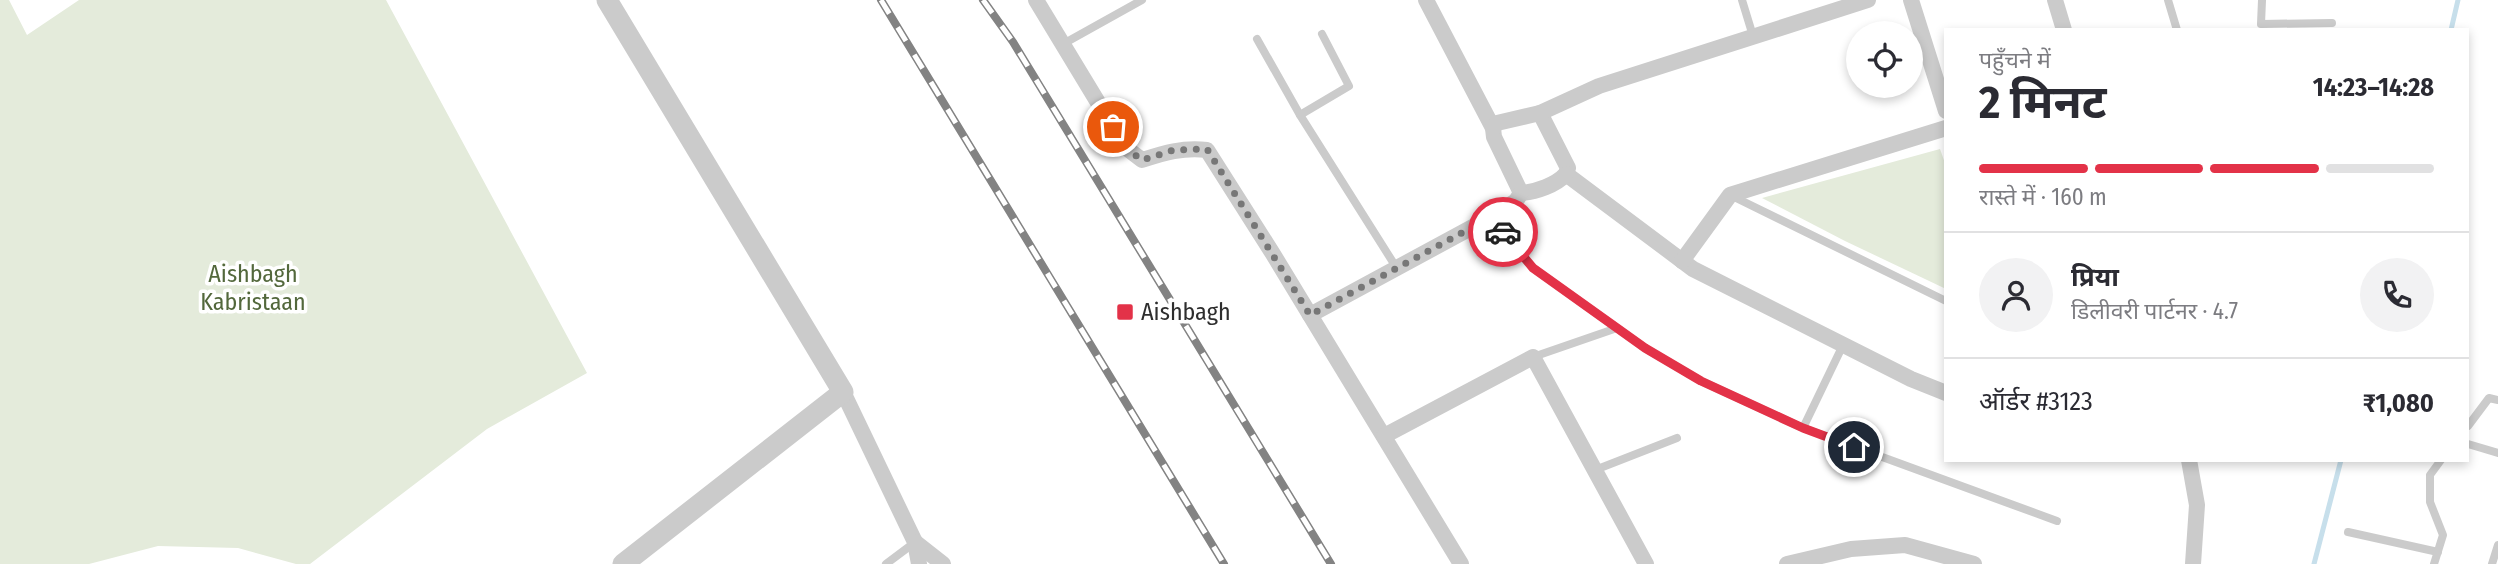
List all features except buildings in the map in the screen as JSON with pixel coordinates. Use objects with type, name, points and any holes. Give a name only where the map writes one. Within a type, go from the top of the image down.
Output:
[{"type":"street","points":[[607,0],[843,392],[915,542],[919,564]]},
{"type":"street","points":[[1036,0],[1125,148],[1142,160],[1174,150],[1207,149],[1461,564]]},
{"type":"street","points":[[1426,0],[1493,128],[1494,136],[1521,193]]},
{"type":"street","points":[[1493,128],[1497,123],[1540,113],[1599,86],[1868,0]]},
{"type":"street","points":[[1911,0],[1944,105]]},
{"type":"street","points":[[2055,0],[2063,28]]},
{"type":"street","points":[[1521,193],[1532,193],[1566,174],[1567,168],[1540,113]]},
{"type":"street","points":[[1682,261],[1730,195],[1944,129]]},
{"type":"street","points":[[1566,174],[1693,269],[1912,379],[1944,392]]},
{"type":"street","points":[[1310,315],[1491,217],[1516,201],[1521,193]]},
{"type":"street","points":[[1384,436],[1533,357],[1646,564]]},
{"type":"street","points":[[623,564],[843,392]]},
{"type":"street","points":[[2189,462],[2197,505],[2193,564]]},
{"type":"street","points":[[915,542],[943,564]]},
{"type":"street","points":[[1787,564],[1850,549],[1905,545],[1974,564]]},
{"type":"lane","points":[[1063,44],[1142,0]]},
{"type":"lane","points":[[1742,0],[1753,36]]},
{"type":"lane","points":[[2168,0],[2176,28]]},
{"type":"lane","points":[[2262,0],[2261,24],[2332,23]]},
{"type":"lane","points":[[1300,115],[1349,86],[1322,34]]},
{"type":"lane","points":[[1257,39],[1300,115],[1396,267]]},
{"type":"lane","points":[[1730,195],[1944,300]]},
{"type":"lane","points":[[1491,217],[1533,268],[1617,328],[1701,381],[1803,428],[2057,521]]},
{"type":"lane","points":[[1533,357],[1617,328]]},
{"type":"lane","points":[[1803,428],[1843,345]]},
{"type":"lane","points":[[2469,425],[2489,398],[2498,400]]},
{"type":"lane","points":[[1595,470],[1677,438]]},
{"type":"lane","points":[[2469,444],[2498,453]]},
{"type":"lane","points":[[2434,564],[2443,535],[2430,502],[2430,475],[2440,462]]},
{"type":"lane","points":[[2348,531],[2438,552]]},
{"type":"lane","points":[[886,564],[915,542]]},
{"type":"lane","points":[[2492,564],[2498,545]]},
{"type":"green space","name":"Aishbagh Kabristaan","points":[[0,0],[9,0],[27,35],[79,0],[386,0],[587,373],[487,429],[310,564],[296,564],[238,548],[158,546],[89,564],[0,564]]},
{"type":"green space","points":[[1940,149],[1944,160],[1944,288],[1845,241],[1762,198]]},
{"type":"waterway","points":[[2451,28],[2458,0]]},
{"type":"waterway","points":[[2314,564],[2340,462]]},
{"type":"railway","points":[[881,0],[1224,564]]},
{"type":"railway","points":[[983,0],[1013,42],[1331,564]]},
{"type":"way so far","points":[[1113,127],[1125,148],[1142,160],[1174,150],[1207,149],[1310,315],[1491,217],[1503,232]]},
{"type":"place","name":"Aishbagh","points":[[1125,312]]},
{"type":"route","points":[[1503,232],[1533,268],[1645,348],[1701,381],[1803,428],[1854,447]]}]
